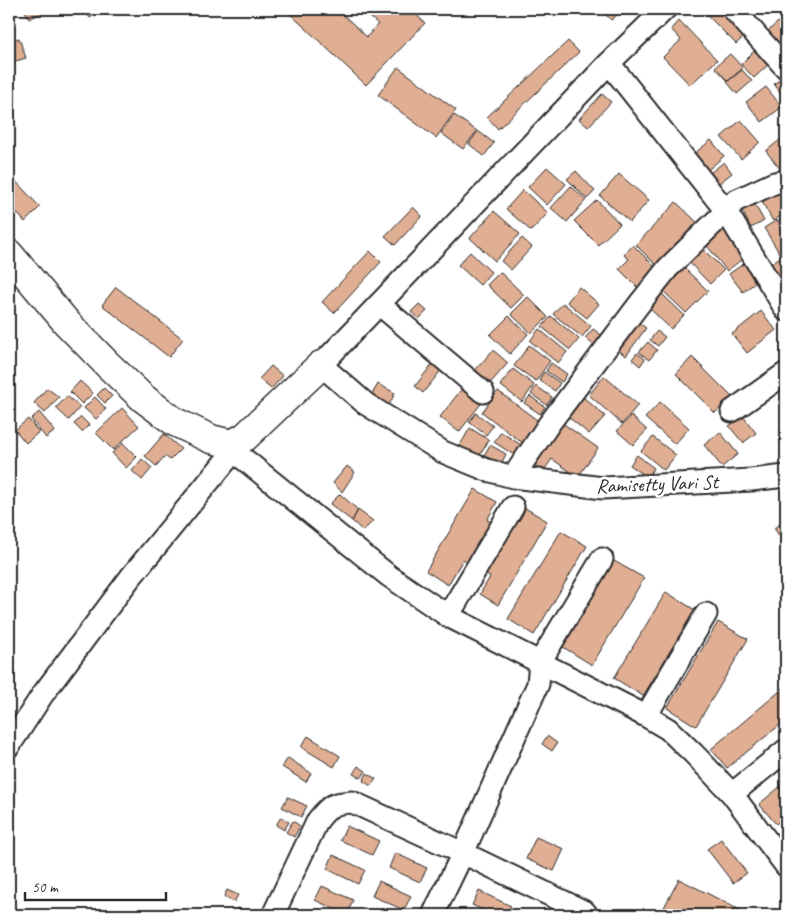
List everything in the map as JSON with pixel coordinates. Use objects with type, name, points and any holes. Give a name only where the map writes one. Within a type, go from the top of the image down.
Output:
[{"type":"street","points":[[9,746],[43,694],[232,448],[321,364],[609,63],[665,9]]},
{"type":"street","points":[[733,9],[785,67]]},
{"type":"street","points":[[609,63],[726,211],[786,310]]},
{"type":"street","points":[[513,477],[549,424],[640,302],[668,268],[735,201],[774,183],[786,181]]},
{"type":"street","points":[[9,254],[67,323],[108,365],[143,398],[175,422],[232,448],[389,576],[448,616],[646,716],[668,729],[732,794],[786,866]]},
{"type":"street","points":[[379,304],[483,392]]},
{"type":"street","name":"Ramisetty Vari St","points":[[321,364],[366,404],[443,452],[487,470],[513,477],[603,488],[752,480],[786,476]]},
{"type":"street","points":[[732,412],[786,374]]},
{"type":"street","points":[[448,616],[513,507]]},
{"type":"street","points":[[433,915],[463,853],[538,684],[540,662],[602,559]]},
{"type":"street","points":[[646,716],[706,614]]},
{"type":"street","points":[[732,794],[786,750]]},
{"type":"street","points":[[273,915],[318,820],[326,809],[339,803],[352,802],[463,853],[585,912],[587,915]]},
{"type":"building","points":[[24,9],[41,9],[42,13],[29,19]]},
{"type":"building","points":[[83,9],[103,9],[90,18]]},
{"type":"building","points":[[285,9],[337,9],[367,37],[378,24],[364,12],[367,9],[410,9],[425,23],[366,85]]},
{"type":"building","points":[[600,9],[624,9],[611,20]]},
{"type":"building","points":[[714,9],[726,9],[749,32],[736,44],[707,15]]},
{"type":"building","points":[[785,16],[786,38],[780,44],[768,31]]},
{"type":"building","points":[[679,20],[717,60],[690,85],[663,57],[681,40],[671,29]]},
{"type":"building","points":[[19,38],[26,58],[9,63],[9,41]]},
{"type":"building","points":[[568,41],[579,52],[498,129],[487,117]]},
{"type":"building","points":[[757,48],[770,63],[754,78],[741,64]]},
{"type":"building","points":[[730,54],[743,68],[728,81],[715,67]]},
{"type":"building","points":[[398,67],[456,110],[436,138],[378,95]]},
{"type":"building","points":[[742,70],[752,81],[737,94],[727,82]]},
{"type":"building","points":[[786,74],[786,100],[774,84]]},
{"type":"building","points":[[766,87],[782,107],[762,122],[746,102]]},
{"type":"building","points":[[602,94],[611,102],[588,127],[579,119]]},
{"type":"building","points":[[454,115],[477,131],[463,149],[441,133]]},
{"type":"building","points":[[741,120],[760,142],[741,159],[721,137]]},
{"type":"building","points":[[478,131],[494,143],[484,156],[469,144]]},
{"type":"building","points":[[786,135],[786,164],[780,169],[766,151]]},
{"type":"building","points":[[711,140],[724,156],[708,170],[695,153]]},
{"type":"building","points":[[724,162],[732,173],[718,184],[710,173]]},
{"type":"building","points":[[547,167],[566,184],[547,205],[528,187]]},
{"type":"building","points":[[576,171],[595,191],[587,199],[567,179]]},
{"type":"building","points":[[9,174],[40,207],[25,222],[9,204]]},
{"type":"building","points":[[619,174],[649,200],[630,222],[600,196]]},
{"type":"building","points":[[571,186],[586,200],[567,222],[551,208]]},
{"type":"building","points":[[523,190],[548,213],[531,231],[506,209]]},
{"type":"building","points":[[778,193],[786,206],[786,213],[773,221],[762,202]]},
{"type":"building","points":[[597,200],[620,224],[598,245],[574,221]]},
{"type":"building","points":[[676,202],[701,226],[660,269],[636,245]]},
{"type":"building","points":[[754,203],[764,221],[751,228],[741,209]]},
{"type":"building","points":[[413,207],[422,216],[395,245],[385,236]]},
{"type":"building","points":[[494,211],[520,234],[495,261],[470,238]]},
{"type":"building","points":[[786,215],[786,231],[779,220]]},
{"type":"building","points":[[777,220],[786,234],[786,250],[780,254],[764,228]]},
{"type":"building","points":[[724,227],[747,255],[727,271],[704,242]]},
{"type":"building","points":[[522,238],[532,247],[511,270],[501,261]]},
{"type":"building","points":[[633,245],[659,271],[640,290],[619,269],[629,259],[624,255]]},
{"type":"building","points":[[700,246],[724,270],[710,284],[686,259]]},
{"type":"building","points":[[370,251],[381,262],[334,313],[322,302]]},
{"type":"building","points":[[470,252],[491,272],[480,285],[458,265]]},
{"type":"building","points":[[786,253],[786,284],[781,287],[767,266]]},
{"type":"building","points":[[746,262],[759,280],[743,292],[729,274]]},
{"type":"building","points":[[681,265],[708,291],[686,313],[659,287]]},
{"type":"building","points":[[500,272],[524,295],[511,308],[487,285]]},
{"type":"building","points":[[116,287],[183,339],[169,357],[102,305]]},
{"type":"building","points":[[579,287],[599,304],[587,318],[567,302]]},
{"type":"building","points":[[659,291],[684,315],[671,329],[646,305]]},
{"type":"building","points":[[528,297],[548,317],[531,333],[511,314]]},
{"type":"building","points":[[563,303],[591,326],[582,337],[553,314]]},
{"type":"building","points":[[419,304],[427,311],[419,319],[411,312]]},
{"type":"building","points":[[761,311],[776,330],[747,353],[732,334]]},
{"type":"building","points":[[509,316],[528,334],[510,354],[490,335]]},
{"type":"building","points":[[551,316],[579,339],[570,350],[542,327]]},
{"type":"building","points":[[633,319],[646,328],[626,356],[614,347]]},
{"type":"building","points":[[539,329],[567,352],[558,363],[530,341]]},
{"type":"building","points":[[593,329],[603,336],[595,346],[585,338]]},
{"type":"building","points":[[657,331],[665,337],[658,346],[650,340]]},
{"type":"building","points":[[648,342],[657,350],[649,360],[639,352]]},
{"type":"building","points":[[529,345],[550,361],[536,381],[514,366]]},
{"type":"building","points":[[493,350],[508,363],[486,388],[471,375]]},
{"type":"building","points":[[637,353],[645,359],[640,366],[632,359]]},
{"type":"building","points":[[438,357],[446,364],[423,393],[415,386]]},
{"type":"building","points":[[692,357],[732,397],[715,413],[676,374]]},
{"type":"building","points":[[551,363],[567,374],[562,382],[546,371]]},
{"type":"building","points":[[271,366],[283,376],[271,389],[259,379]]},
{"type":"building","points":[[513,369],[534,385],[522,402],[500,385]]},
{"type":"building","points":[[544,372],[560,383],[555,391],[539,380]]},
{"type":"building","points":[[604,376],[638,405],[622,424],[589,395]]},
{"type":"building","points":[[80,381],[93,393],[82,404],[70,392]]},
{"type":"building","points":[[378,384],[395,393],[387,409],[369,399]]},
{"type":"building","points":[[464,386],[483,401],[459,432],[440,417]]},
{"type":"building","points":[[536,386],[552,397],[547,405],[531,394]]},
{"type":"building","points":[[47,388],[59,397],[45,413],[34,403]]},
{"type":"building","points":[[104,388],[112,396],[105,403],[97,395]]},
{"type":"building","points":[[498,391],[541,423],[525,445],[482,412]]},
{"type":"building","points":[[67,396],[80,407],[69,420],[56,408]]},
{"type":"building","points":[[530,396],[545,407],[540,414],[524,403]]},
{"type":"building","points":[[582,396],[605,416],[589,434],[566,415]]},
{"type":"building","points":[[95,397],[106,409],[96,419],[84,408]]},
{"type":"building","points":[[660,402],[689,428],[675,444],[645,418]]},
{"type":"building","points":[[122,408],[139,426],[113,450],[96,433]]},
{"type":"building","points":[[39,412],[55,431],[46,438],[31,419]]},
{"type":"building","points":[[476,413],[493,426],[486,435],[469,422]]},
{"type":"building","points":[[631,416],[647,430],[633,445],[617,431]]},
{"type":"building","points":[[743,416],[756,433],[743,443],[729,426]]},
{"type":"building","points":[[81,417],[89,425],[82,432],[74,424]]},
{"type":"building","points":[[28,419],[39,432],[26,443],[15,430]]},
{"type":"building","points":[[558,420],[598,448],[578,477],[552,459],[544,470],[524,468]]},
{"type":"building","points":[[470,428],[489,440],[478,458],[459,447]]},
{"type":"building","points":[[501,432],[524,447],[517,457],[494,442]]},
{"type":"building","points":[[720,432],[738,454],[722,467],[704,445]]},
{"type":"building","points":[[164,434],[181,449],[170,460],[165,456],[156,466],[145,456]]},
{"type":"building","points":[[653,437],[676,455],[664,470],[641,451]]},
{"type":"building","points":[[123,443],[137,457],[126,468],[112,453]]},
{"type":"building","points":[[490,445],[506,454],[500,466],[483,457]]},
{"type":"building","points":[[637,455],[654,468],[647,477],[630,465]]},
{"type":"building","points":[[142,459],[152,468],[142,480],[132,471]]},
{"type":"building","points":[[347,466],[355,472],[342,492],[333,483]]},
{"type":"building","points":[[475,489],[497,502],[487,520],[491,522],[467,562],[463,559],[448,585],[426,571]]},
{"type":"building","points":[[340,494],[358,510],[352,521],[330,504]]},
{"type":"building","points":[[522,506],[547,521],[498,605],[480,594],[490,577],[482,573]]},
{"type":"building","points":[[358,510],[373,521],[363,531],[352,521]]},
{"type":"building","points":[[786,522],[786,546],[774,528]]},
{"type":"building","points":[[561,531],[587,546],[534,635],[508,619]]},
{"type":"building","points":[[614,561],[644,578],[592,665],[563,647]]},
{"type":"building","points":[[666,592],[695,610],[643,696],[614,678]]},
{"type":"building","points":[[718,622],[748,639],[696,726],[667,708]]},
{"type":"building","points":[[786,686],[786,720],[727,768],[711,749]]},
{"type":"building","points":[[308,736],[340,756],[334,767],[301,747]]},
{"type":"building","points":[[547,736],[557,743],[552,751],[542,744]]},
{"type":"building","points":[[288,758],[311,773],[306,782],[282,767]]},
{"type":"building","points":[[358,766],[366,771],[361,778],[353,774]]},
{"type":"building","points":[[367,773],[376,779],[371,786],[363,781]]},
{"type":"building","points":[[786,782],[786,815],[776,824],[759,804]]},
{"type":"building","points":[[288,797],[307,806],[301,817],[282,807]]},
{"type":"building","points":[[281,817],[289,822],[284,830],[276,825]]},
{"type":"building","points":[[293,821],[300,826],[294,837],[286,832]]},
{"type":"building","points":[[347,826],[379,841],[372,855],[340,840]]},
{"type":"building","points":[[536,837],[564,849],[554,871],[526,859]]},
{"type":"building","points":[[721,839],[747,873],[733,883],[707,849]]},
{"type":"building","points":[[395,853],[427,868],[420,882],[389,868]]},
{"type":"building","points":[[333,855],[365,870],[358,884],[327,869]]},
{"type":"building","points":[[679,879],[750,915],[660,915]]},
{"type":"building","points":[[379,881],[411,896],[404,910],[372,896]]},
{"type":"building","points":[[322,886],[353,900],[347,915],[315,900]]},
{"type":"building","points":[[227,890],[238,895],[234,902],[224,897]]},
{"type":"building","points":[[479,891],[511,906],[506,915],[494,915],[472,905]]},
{"type":"building","points":[[238,908],[248,914],[233,915]]}]
